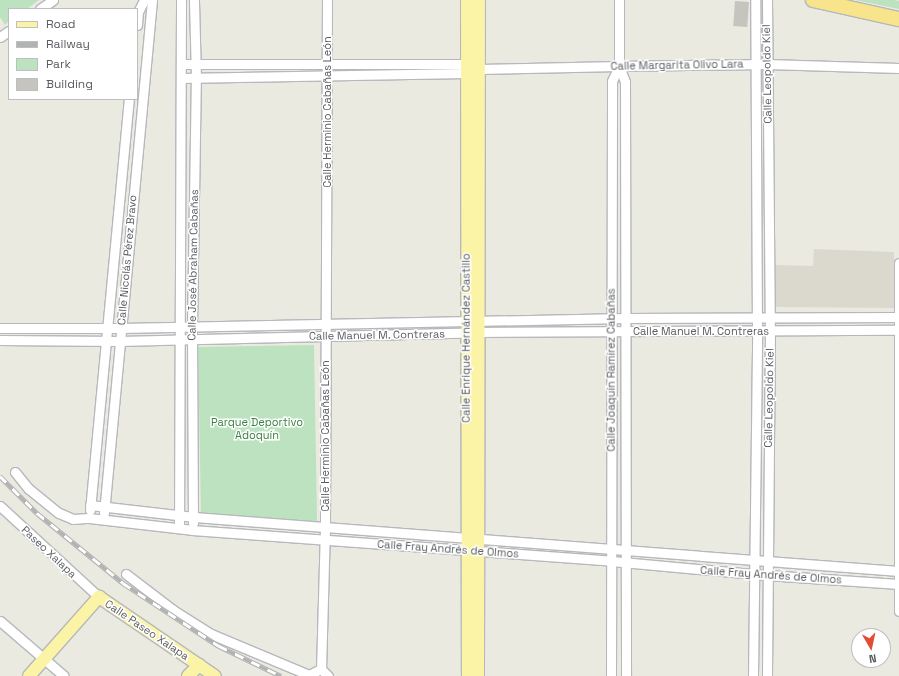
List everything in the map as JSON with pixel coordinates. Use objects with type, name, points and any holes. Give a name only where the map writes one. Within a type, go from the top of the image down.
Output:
[{"type":"highway","points":[[813,0],[899,19]]},
{"type":"highway","points":[[851,0],[899,11]]},
{"type":"main road","name":"Calle Enrique Hernández Castillo","points":[[467,0],[466,550],[468,676]]},
{"type":"main road","name":"Calle Enrique Hernández Castillo","points":[[478,676],[480,327],[479,0]]},
{"type":"main road","points":[[29,676],[99,597]]},
{"type":"main road","name":"Calle Paseo Xalapa","points":[[99,597],[215,676]]},
{"type":"main road","points":[[188,676],[199,666]]},
{"type":"street","points":[[41,8],[53,0]]},
{"type":"street","points":[[138,12],[144,0]]},
{"type":"street","name":"Calle Nicolás Pérez Bravo","points":[[104,520],[120,328],[152,0]]},
{"type":"street","name":"Calle José Abraham Cabañas","points":[[179,528],[178,339],[181,0]]},
{"type":"street","name":"Calle José Abraham Cabañas","points":[[193,530],[192,326],[196,78],[194,0]]},
{"type":"street","name":"Calle Herminio Cabañas León","points":[[321,669],[325,526],[327,0]]},
{"type":"street","name":"Calle Joaquín Ramírez Cabañas","points":[[619,0],[619,66],[625,82],[625,318],[627,466],[626,673]]},
{"type":"street","name":"Calle Leopoldo Kiel","points":[[753,676],[756,330],[755,0]]},
{"type":"street","name":"Calle Leopoldo Kiel","points":[[767,0],[770,317],[766,562],[767,676]]},
{"type":"street","name":"Calle Margarita Olivo Lara","points":[[181,64],[327,64],[479,69],[756,64],[899,68]]},
{"type":"street","name":"Calle Joaquín Ramírez Cabañas","points":[[611,673],[610,318],[612,81],[619,66]]},
{"type":"street","name":"Calle Margarita Olivo Lara","points":[[181,78],[327,76],[467,68]]},
{"type":"street","name":"Calle Nicolás Pérez Bravo","points":[[89,518],[106,328],[130,100]]},
{"type":"street","points":[[612,157],[625,156]]},
{"type":"street","points":[[611,238],[625,238]]},
{"type":"street","points":[[899,263],[899,611]]},
{"type":"street","name":"Calle Manuel M. Contreras","points":[[480,327],[610,318],[756,316],[899,317]]},
{"type":"street","name":"Calle Manuel M. Contreras","points":[[0,328],[120,328],[326,324],[610,331],[899,330]]},
{"type":"street","name":"Calle Manuel M. Contreras","points":[[0,340],[119,341],[326,336],[467,327]]},
{"type":"street","points":[[611,417],[626,416]]},
{"type":"street","points":[[611,466],[627,466]]},
{"type":"street","name":"Calle Fray Andrés de Olmos","points":[[15,472],[29,489],[59,513],[73,519],[89,518],[193,530],[324,541],[627,562],[766,576],[899,584]]},
{"type":"street","name":"Calle Fray Andrés de Olmos","points":[[90,505],[194,517],[611,547],[753,561],[899,571]]},
{"type":"street","name":"Paseo Xalapa","points":[[0,506],[99,597]]},
{"type":"street","points":[[126,574],[173,610],[211,634],[309,675],[321,669],[328,676]]},
{"type":"street","points":[[0,621],[64,676]]},
{"type":"street","points":[[611,673],[626,673]]},
{"type":"shaded area","points":[[814,249],[894,252],[894,308],[775,307],[776,265],[813,266]]},
{"type":"green space","points":[[0,0],[39,0],[28,8],[8,8],[8,22],[5,25],[0,17]]},
{"type":"green space","points":[[855,0],[899,1],[899,9]]},
{"type":"green space","name":"Parque Deportivo Adoquín","points":[[314,345],[317,521],[201,523],[198,347]]},
{"type":"building","points":[[735,1],[749,2],[747,27],[733,26]]},
{"type":"railway","points":[[0,476],[37,513],[123,583],[219,646],[281,676]]}]
